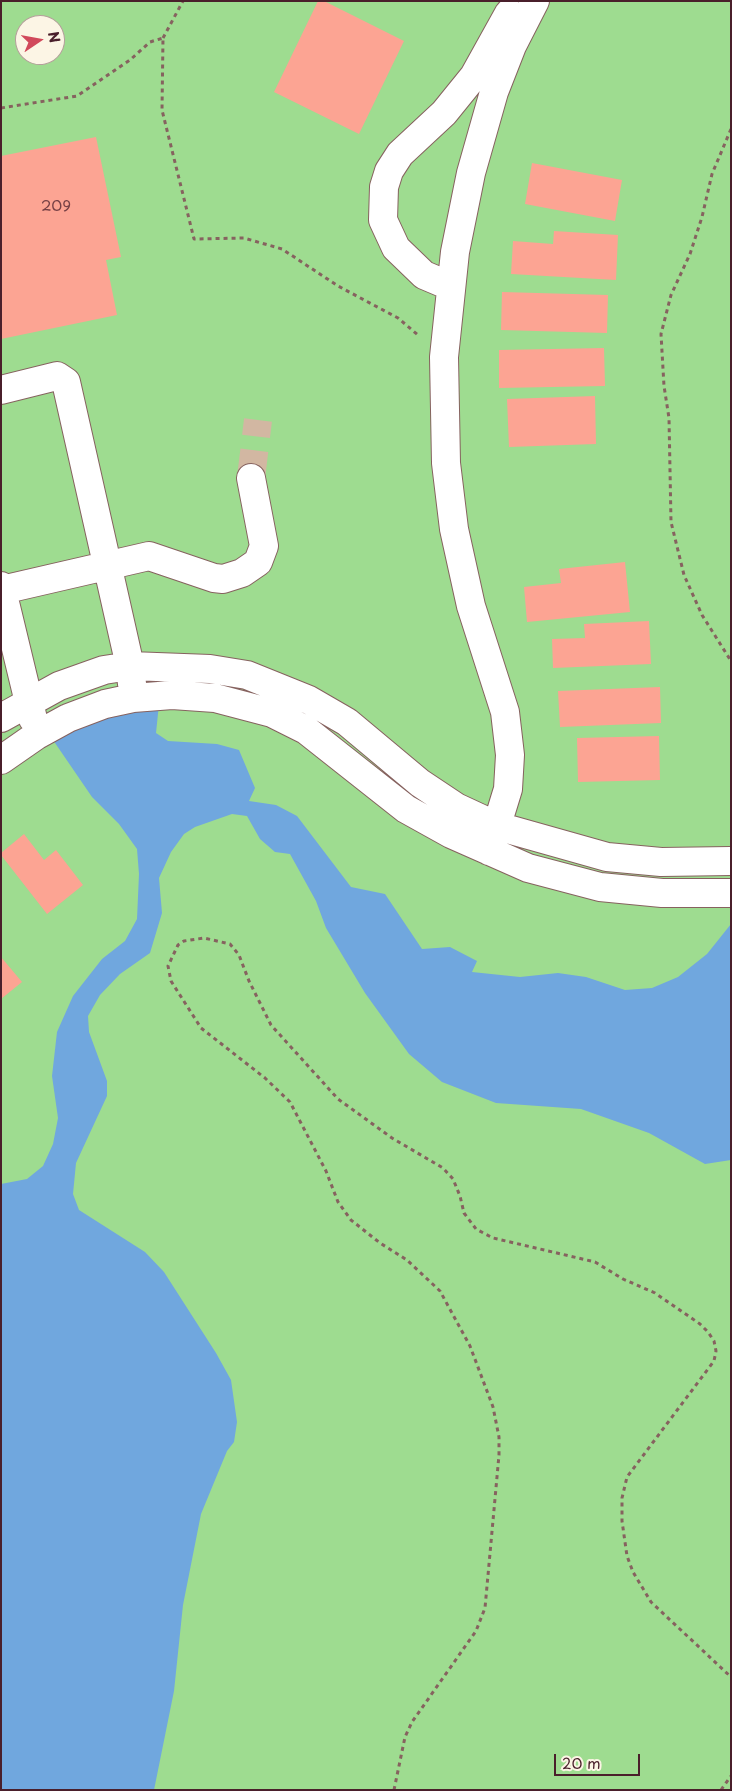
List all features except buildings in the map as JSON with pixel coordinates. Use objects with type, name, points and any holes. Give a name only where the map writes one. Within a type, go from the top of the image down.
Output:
[{"type":"street","points":[[450,286],[437,282],[419,271],[396,248],[383,220],[384,187],[389,171],[400,154],[444,114],[474,76],[514,1]]},
{"type":"street","points":[[489,852],[508,789],[510,755],[505,712],[471,606],[454,529],[446,464],[444,357],[450,286],[471,173],[492,101],[512,46],[535,1]]},
{"type":"street","points":[[1,390],[57,376],[66,382],[130,666],[133,698]]},
{"type":"street","points":[[37,735],[2,588],[149,556],[214,578],[223,579],[242,573],[258,562],[264,546],[251,478]]},
{"type":"street","points":[[1,718],[28,702],[82,677],[104,670],[130,666],[210,669],[247,675],[301,696],[347,722],[420,783],[456,807],[498,826],[607,857],[661,862],[731,861]]},
{"type":"street","points":[[1,760],[37,735],[68,718],[105,704],[133,698],[172,694],[215,698],[272,712],[306,730],[406,809],[489,852],[528,868],[600,887],[662,893],[731,893]]},
{"type":"path","points":[[183,1],[163,38],[162,110],[194,239],[244,238],[282,250],[338,286],[398,318],[444,357]]},
{"type":"path","points":[[1,108],[77,96],[130,60],[150,42],[163,38]]},
{"type":"path","points":[[731,129],[712,174],[699,226],[690,254],[671,295],[661,334],[664,386],[669,418],[671,522],[684,575],[702,615],[731,661]]},
{"type":"path","points":[[394,1790],[405,1737],[412,1722],[476,1631],[485,1608],[499,1455],[499,1437],[492,1407],[470,1346],[440,1291],[407,1260],[380,1243],[351,1220],[338,1202],[326,1171],[290,1102],[265,1078],[201,1028],[172,981],[168,966],[178,945],[184,941],[204,938],[230,944],[239,955],[248,981],[271,1025],[338,1099],[398,1142],[443,1168],[453,1179],[464,1213],[476,1229],[493,1238],[595,1262],[623,1279],[655,1294],[700,1324],[708,1332],[714,1341],[716,1351],[714,1361],[627,1477],[622,1498],[622,1521],[627,1556],[632,1572],[651,1602],[731,1677]]},
{"type":"path","points":[[721,1790],[731,1776]]},
{"type":"green space","points":[[1,1],[731,1],[731,1790],[1,1790]]},
{"type":"water","points":[[159,704],[156,733],[168,741],[217,744],[239,750],[255,788],[249,801],[276,805],[297,816],[351,887],[385,894],[422,949],[450,947],[477,961],[472,972],[520,977],[558,973],[586,977],[625,990],[652,988],[678,977],[707,954],[731,924],[731,1160],[705,1164],[649,1133],[581,1109],[496,1103],[442,1082],[409,1054],[365,993],[326,928],[316,901],[290,854],[275,852],[260,839],[247,816],[232,814],[195,827],[184,834],[171,852],[159,878],[162,913],[150,953],[120,974],[100,995],[88,1016],[89,1032],[107,1081],[107,1096],[76,1163],[73,1194],[79,1210],[145,1252],[164,1272],[231,1380],[237,1422],[234,1442],[227,1451],[201,1514],[183,1605],[174,1691],[154,1790],[1,1790],[1,1184],[27,1179],[43,1166],[53,1144],[58,1118],[52,1076],[57,1032],[73,996],[102,959],[125,941],[137,919],[139,874],[137,849],[119,824],[92,797],[53,740],[119,709]]},
{"type":"tunnel","points":[[251,478],[258,420]]}]
